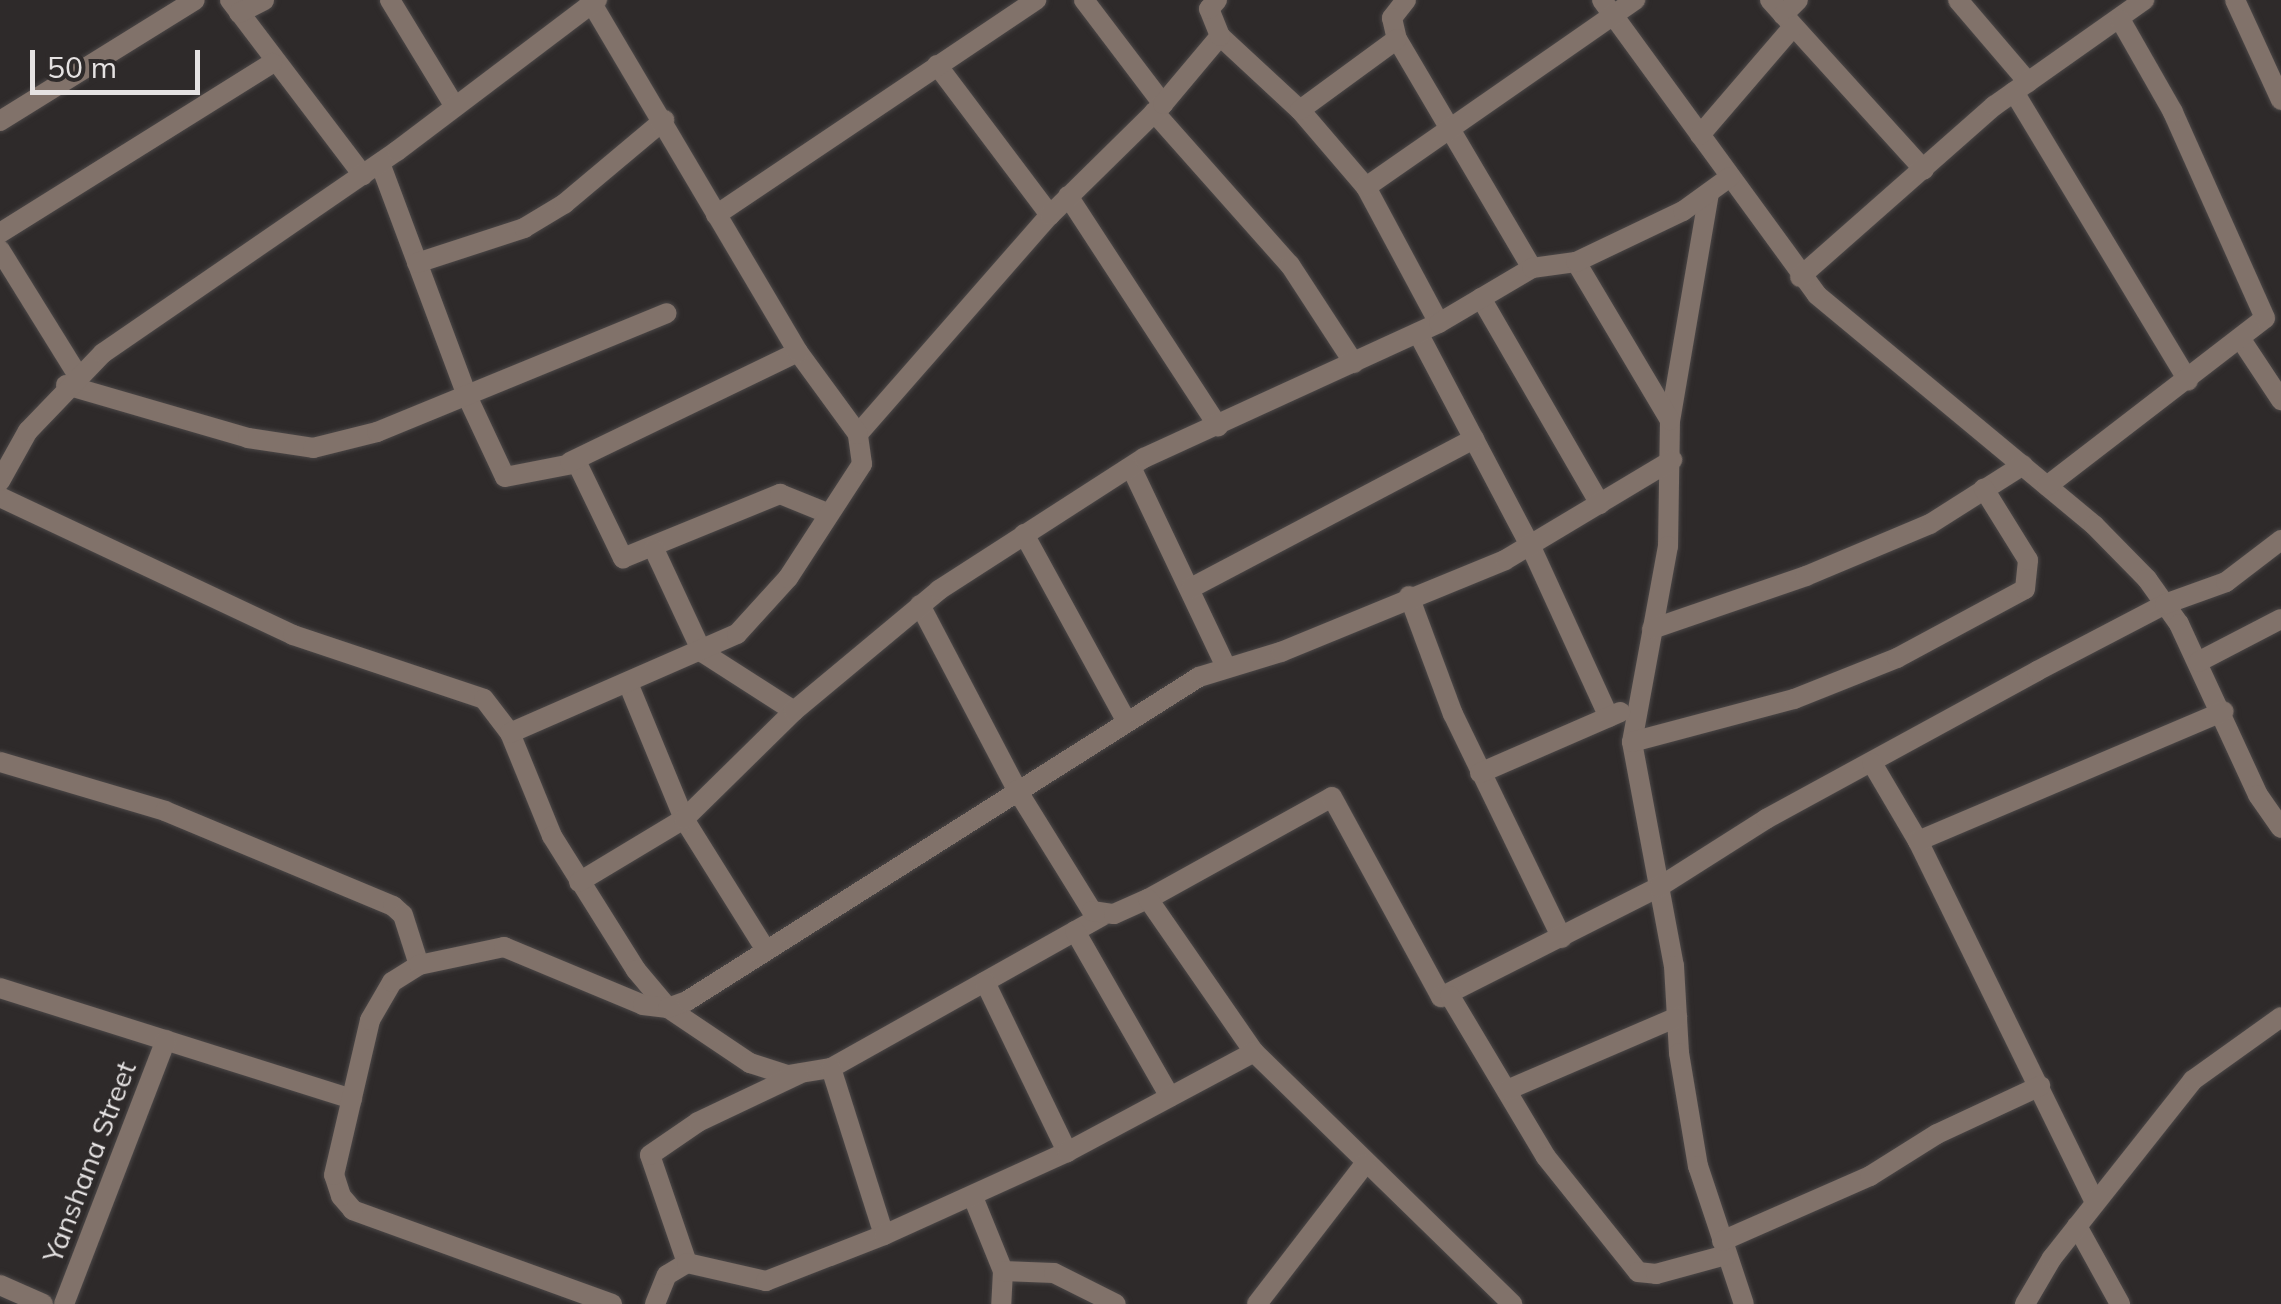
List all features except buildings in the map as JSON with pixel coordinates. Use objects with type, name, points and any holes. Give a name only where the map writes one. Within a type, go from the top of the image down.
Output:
[{"type":"street","points":[[0,121],[195,0]]},
{"type":"street","points":[[264,0],[235,6],[272,63],[371,169],[417,263],[466,396],[504,477],[570,462],[798,352]]},
{"type":"street","points":[[390,0],[456,107]]},
{"type":"street","points":[[716,215],[1036,0]]},
{"type":"street","points":[[1084,0],[1158,108],[1290,266],[1354,363]]},
{"type":"street","points":[[1406,0],[1392,18],[1397,39],[1532,268]]},
{"type":"street","points":[[1366,187],[1450,130],[1608,9],[1635,0]]},
{"type":"street","points":[[1958,0],[2021,87],[2188,381]]},
{"type":"street","points":[[1800,277],[2021,87],[2121,21],[2144,0]]},
{"type":"street","points":[[2235,0],[2281,100]]},
{"type":"street","points":[[0,482],[6,459],[72,380],[371,169],[593,1],[798,352],[858,434],[862,464],[760,613],[702,652],[510,733]]},
{"type":"street","points":[[1209,3],[1220,36],[1300,110],[1366,187],[1439,323]]},
{"type":"street","points":[[1608,9],[1800,277],[1846,325],[2094,525],[2165,604],[2224,711],[2258,795],[2281,828]]},
{"type":"street","points":[[1700,135],[1786,10],[1924,170]]},
{"type":"street","points":[[2048,486],[2261,326],[2265,308],[2173,112],[2121,21]]},
{"type":"street","points":[[858,434],[1050,215],[1158,108],[1220,36]]},
{"type":"street","points":[[1300,110],[1397,39]]},
{"type":"street","points":[[0,232],[272,63]]},
{"type":"street","points":[[938,65],[1050,215]]},
{"type":"street","points":[[417,263],[524,228],[564,204],[664,120]]},
{"type":"street","points":[[580,882],[684,819],[794,711],[920,606],[1130,467],[1439,323],[1532,268],[1576,262],[1709,194],[1730,176]]},
{"type":"street","points":[[1709,194],[1670,420],[1668,546],[1632,742],[1659,887],[1698,1166],[1744,1304]]},
{"type":"street","points":[[1068,196],[1218,426]]},
{"type":"street","points":[[0,250],[72,380],[295,449],[376,432],[667,313]]},
{"type":"street","points":[[1576,262],[1670,420]]},
{"type":"street","points":[[1481,298],[1600,504]]},
{"type":"street","points":[[1418,333],[1532,547],[1609,716]]},
{"type":"street","points":[[2242,340],[2281,400]]},
{"type":"street","points":[[1190,588],[1474,438]]},
{"type":"street","points":[[612,1304],[353,1210],[334,1174],[370,1020],[392,982],[419,965],[504,947],[642,1005],[668,1008],[1127,722],[1226,665],[1281,652],[1532,547],[1672,460]]},
{"type":"street","points":[[570,462],[584,476],[618,553],[633,557],[780,494],[827,513]]},
{"type":"street","points":[[1652,628],[1839,563],[1930,524],[2023,465]]},
{"type":"street","points":[[1130,467],[1226,665]]},
{"type":"street","points":[[1632,742],[1794,699],[1896,658],[2025,590],[2028,560],[1984,490]]},
{"type":"street","points":[[0,497],[293,635],[484,699],[510,733],[552,836],[668,1008],[750,1063],[799,1074]]},
{"type":"street","points":[[1024,534],[1127,722]]},
{"type":"street","points":[[687,1263],[650,1155],[698,1122],[799,1074],[831,1068],[1102,916],[1148,899],[1338,798],[1435,992],[1450,996],[1659,887],[1766,819],[2165,604],[2226,582],[2281,540]]},
{"type":"street","points":[[654,549],[702,652],[794,711]]},
{"type":"street","points":[[1409,596],[1480,774],[1562,938]]},
{"type":"street","points":[[920,606],[1017,790],[1102,916]]},
{"type":"street","points":[[2198,662],[2281,619]]},
{"type":"street","points":[[628,683],[684,819],[766,950]]},
{"type":"street","points":[[1480,774],[1636,704]]},
{"type":"street","points":[[1918,840],[2224,711]]},
{"type":"street","points":[[0,762],[165,812],[393,906],[402,914],[419,965]]},
{"type":"street","points":[[1872,763],[1918,840],[2095,1202]]},
{"type":"street","points":[[1148,899],[1254,1052],[1512,1304]]},
{"type":"street","points":[[1075,931],[1170,1097]]},
{"type":"street","points":[[985,982],[1066,1152]]},
{"type":"street","points":[[0,988],[352,1099]]},
{"type":"street","points":[[1450,996],[1546,1157],[1638,1272],[1656,1274],[1724,1248],[1870,1176],[1937,1134],[2040,1086]]},
{"type":"street","points":[[2025,1304],[2095,1202],[2194,1080],[2281,1017]]},
{"type":"street","points":[[1507,1090],[1677,1018]]},
{"type":"street","name":"Yanshana Street","points":[[64,1304],[166,1040]]},
{"type":"street","points":[[655,1304],[667,1275],[687,1263],[766,1281],[973,1197],[1254,1052]]},
{"type":"street","points":[[831,1068],[884,1235]]},
{"type":"street","points":[[1257,1304],[1365,1164]]},
{"type":"street","points":[[973,1197],[1003,1271],[1001,1304]]},
{"type":"street","points":[[2077,1226],[2120,1304]]},
{"type":"street","points":[[1003,1271],[1054,1272],[1116,1304]]},
{"type":"street","points":[[0,1285],[43,1304]]}]
